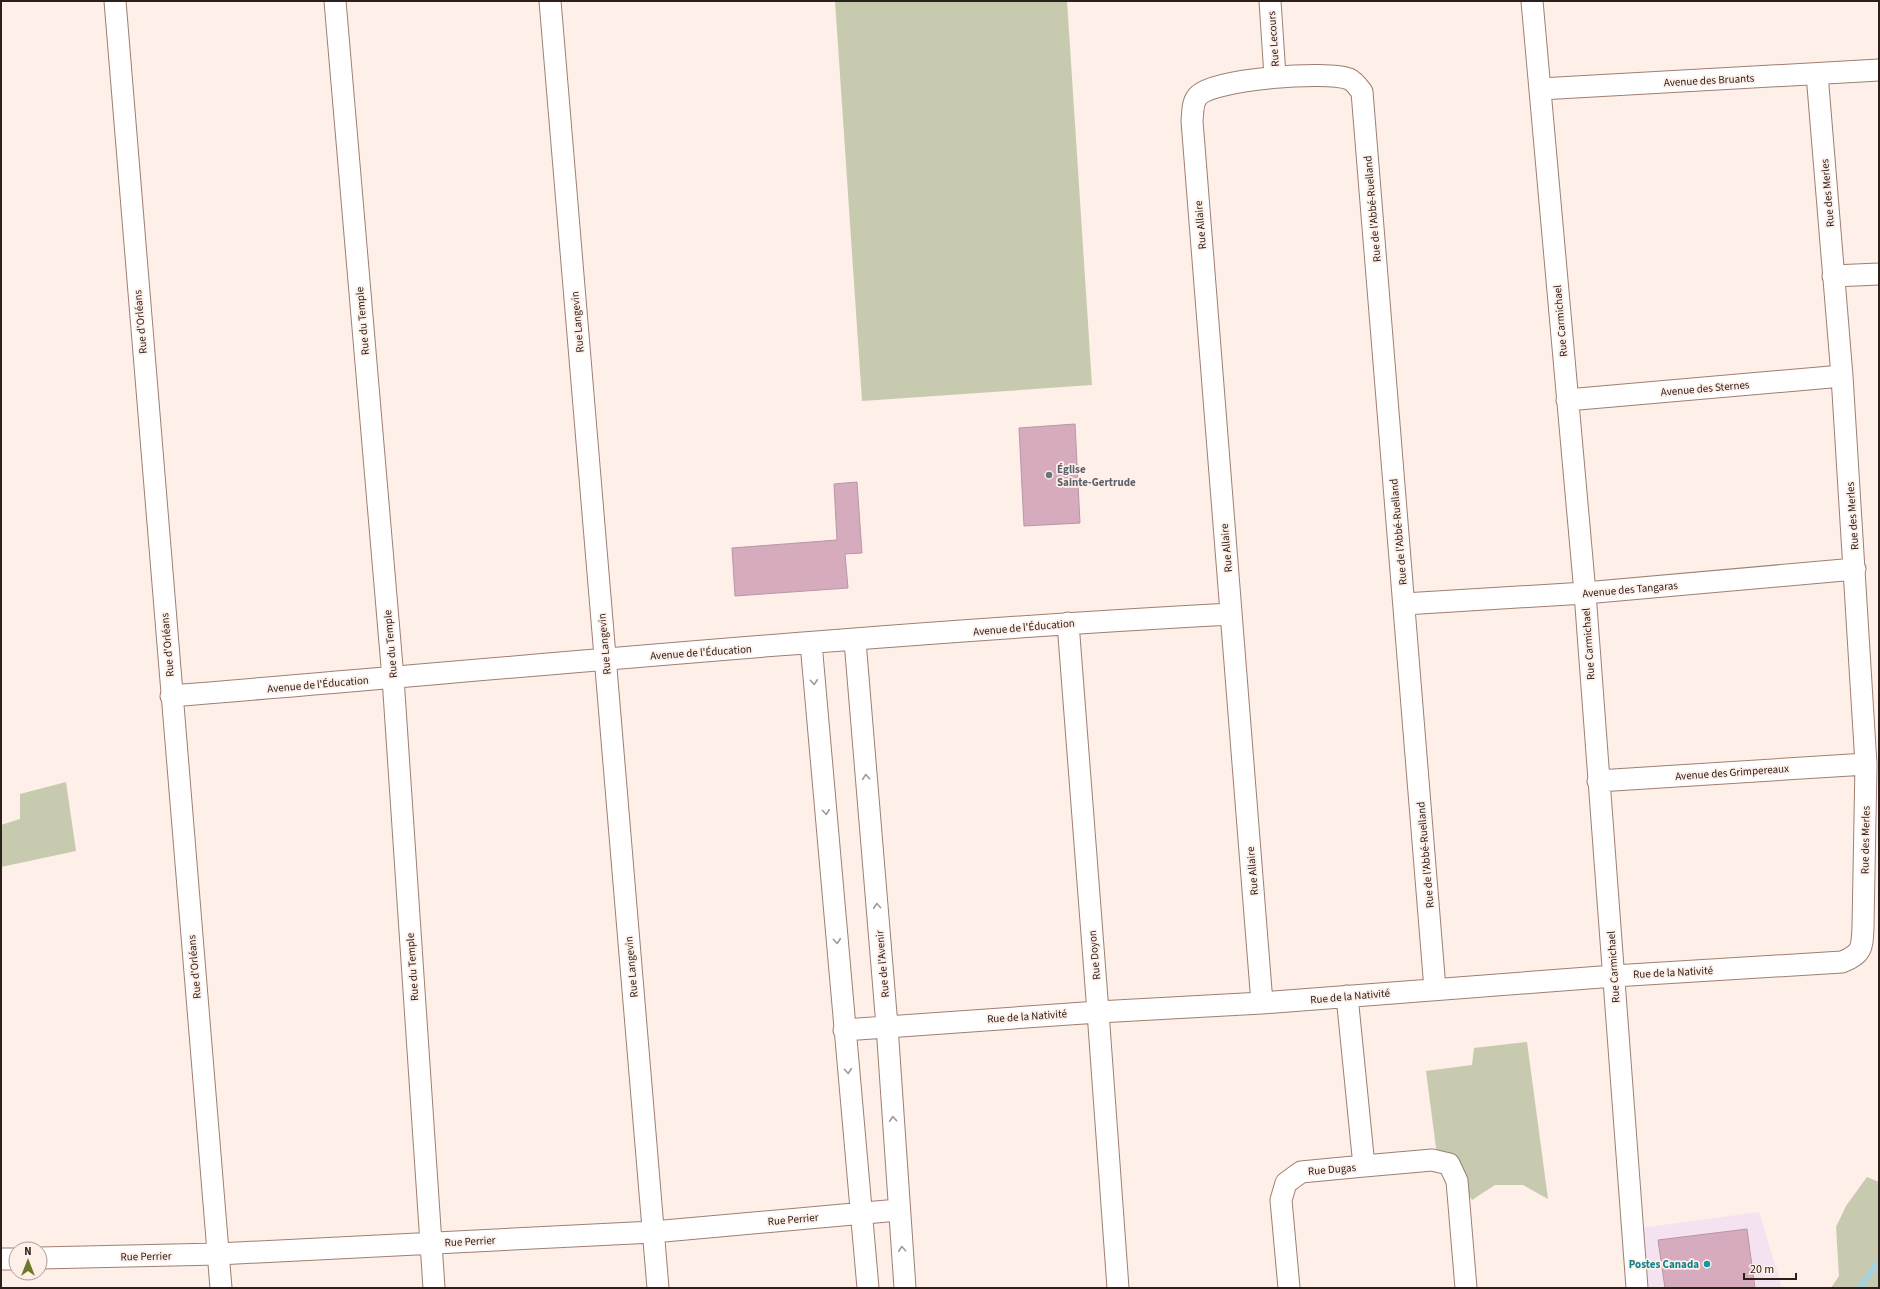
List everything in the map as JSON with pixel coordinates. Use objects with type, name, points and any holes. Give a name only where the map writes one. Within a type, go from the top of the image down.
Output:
[{"type":"street","name":"Rue d'Orléans","points":[[115,1],[171,696],[221,1288]]},
{"type":"street","name":"Rue du Temple","points":[[335,1],[392,678],[434,1288]]},
{"type":"street","name":"Rue Langevin","points":[[550,1],[658,1288]]},
{"type":"street","name":"Rue Lecours","points":[[1270,1],[1276,76]]},
{"type":"street","name":"Rue Carmichael","points":[[1532,1],[1585,593],[1598,781],[1638,1288]]},
{"type":"street","name":"Avenue des Bruants","points":[[1540,89],[1879,70]]},
{"type":"street","name":"Rue des Merles","points":[[1817,74],[1842,376],[1866,764],[1862,946],[1855,957]]},
{"type":"street","name":"Rue de l'Abbé-Ruelland","points":[[1276,76],[1334,76],[1350,80],[1362,92],[1436,989]]},
{"type":"street","name":"Rue Allaire","points":[[1262,1003],[1192,121],[1194,103],[1199,95],[1211,88],[1276,76]]},
{"type":"street","points":[[1833,276],[1879,274]]},
{"type":"street","name":"Avenue des Sternes","points":[[1567,400],[1842,376]]},
{"type":"street","name":"Avenue des Tangaras","points":[[1404,604],[1585,593],[1855,569]]},
{"type":"street","name":"Avenue de l'Éducation","points":[[171,696],[606,659],[855,641],[1068,623],[1231,614]]},
{"type":"street","name":"Rue Doyon","points":[[1068,623],[1118,1288]]},
{"type":"street","name":"Rue de l'Avenir","points":[[855,641],[887,1026],[898,1210],[905,1288]]},
{"type":"street","points":[[811,643],[868,1288]]},
{"type":"street","name":"Avenue des Grimpereaux","points":[[1598,781],[1866,764]]},
{"type":"street","name":"Rue de la Nativité","points":[[844,1030],[1098,1012],[1262,1003],[1614,976],[1842,962],[1855,957]]},
{"type":"street","name":"Rue Dugas","points":[[1289,1288],[1281,1200],[1286,1183],[1301,1172],[1364,1166],[1348,996]]},
{"type":"street","points":[[1364,1166],[1432,1160],[1449,1164],[1457,1181],[1466,1288]]},
{"type":"street","name":"Rue Perrier","points":[[48,1258],[218,1254],[653,1232],[861,1212],[898,1210]]},
{"type":"shaded area","points":[[1759,1212],[1782,1288],[1637,1288],[1633,1229]]},
{"type":"green space","points":[[835,1],[1067,1],[1092,385],[862,401]]},
{"type":"green space","points":[[66,782],[76,851],[1,867],[1,825],[20,819],[20,794]]},
{"type":"green space","points":[[1527,1042],[1548,1199],[1523,1185],[1495,1185],[1472,1200],[1436,1148],[1426,1071],[1472,1065],[1474,1048]]},
{"type":"green space","points":[[1867,1177],[1879,1182],[1879,1288],[1831,1288],[1839,1276],[1836,1227],[1846,1206]]},
{"type":"building","name":"Église Sainte-Gertrude","points":[[1075,424],[1080,523],[1024,526],[1019,428]]},
{"type":"building","points":[[857,482],[862,553],[845,554],[848,588],[735,596],[732,548],[837,540],[834,484]]},
{"type":"building","name":"Postes Canada","points":[[1747,1229],[1755,1288],[1665,1288],[1658,1240]]},
{"type":"waterway","points":[[1859,1288],[1879,1261]]},
{"type":"place","name":"Église Sainte-Gertrude","points":[[1049,475]]},
{"type":"place","name":"Postes Canada","points":[[1707,1264]]}]
